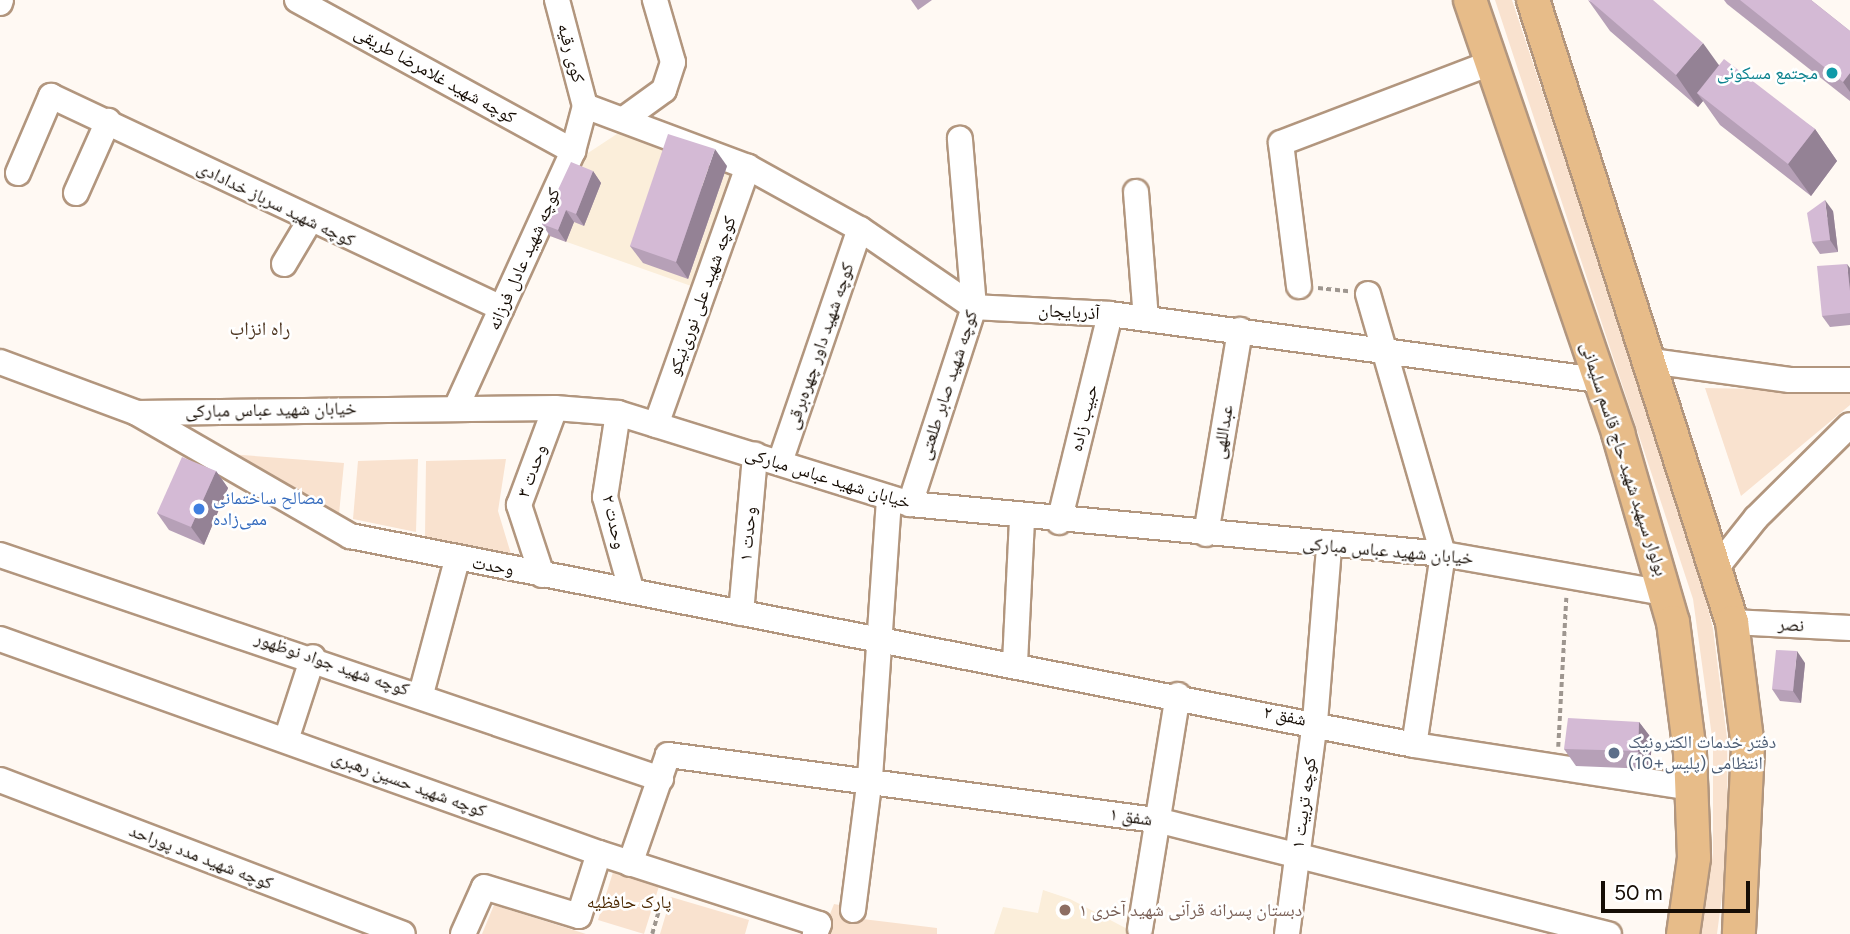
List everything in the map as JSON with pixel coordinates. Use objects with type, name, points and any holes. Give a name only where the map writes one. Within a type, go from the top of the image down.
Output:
[{"type":"main road","name":"بولوار سپهبد شهید حاج قاسم سلیمانی","points":[[1470,0],[1600,380],[1665,593],[1691,788],[1694,858],[1683,934]]},
{"type":"main road","points":[[1533,0],[1717,567],[1732,622],[1748,747],[1739,934]]},
{"type":"street","name":"کوچه شهید غلامرضا طریقی","points":[[297,0],[573,151]]},
{"type":"street","points":[[624,119],[664,90],[673,62],[655,0]]},
{"type":"street","name":"کوی رقیه","points":[[552,4],[585,106]]},
{"type":"street","points":[[1299,286],[1281,143],[1491,63]]},
{"type":"street","name":"کوچه شهید سرباز خدادادی","points":[[18,173],[51,96],[108,121],[309,222],[502,308]]},
{"type":"street","name":"کوچه شهید عادل فرزانه","points":[[456,408],[573,151],[585,106]]},
{"type":"street","points":[[585,106],[748,167],[860,229],[974,307]]},
{"type":"street","points":[[76,193],[108,121]]},
{"type":"street","name":"کوچه شهید صابر طلعتی","points":[[899,501],[974,307],[960,139]]},
{"type":"street","name":"کوچه شهید علی نوری‌نیکو","points":[[656,425],[748,167]]},
{"type":"street","points":[[1136,192],[1146,319]]},
{"type":"street","points":[[284,264],[309,222]]},
{"type":"street","name":"کوچه شهید داور چهره‌برقی","points":[[780,462],[860,229]]},
{"type":"street","points":[[1368,294],[1389,354],[1443,554],[1414,745]]},
{"type":"street","name":"آذربایجان","points":[[974,307],[1110,314],[1240,330],[1389,354],[1600,380]]},
{"type":"street","name":"حبیب زاده","points":[[1059,522],[1110,314]]},
{"type":"street","name":"عبداللهی","points":[[1206,534],[1240,330]]},
{"type":"street","points":[[1651,361],[1779,379],[1850,380]]},
{"type":"street","name":"خیابان شهید عباس مبارکی","points":[[0,362],[137,413],[456,408],[555,408],[618,413],[899,501],[1022,519],[1329,547],[1443,554],[1567,571],[1665,593]]},
{"type":"street","name":"وحدت ۳","points":[[541,575],[519,505],[555,408]]},
{"type":"street","name":"وحدت","points":[[137,413],[350,536],[541,575],[631,589],[879,641]]},
{"type":"street","name":"وحدت ۲","points":[[618,413],[605,497],[631,589]]},
{"type":"street","points":[[1717,567],[1756,518],[1850,425]]},
{"type":"street","name":"وحدت ۱","points":[[741,613],[755,455]]},
{"type":"street","points":[[853,910],[870,778],[879,641],[899,501]]},
{"type":"street","points":[[1015,663],[1022,519]]},
{"type":"street","name":"کوچه تربیت ۱","points":[[1287,934],[1315,722],[1329,547]]},
{"type":"street","name":"کوچه شهید جواد نوظهور","points":[[0,555],[313,657],[661,779]]},
{"type":"street","points":[[421,694],[457,559]]},
{"type":"street","name":"نصر","points":[[1732,622],[1850,628]]},
{"type":"street","name":"کوچه شهید حسین رهبری","points":[[0,639],[817,929]]},
{"type":"street","name":"شفق ۲","points":[[879,641],[1015,663],[1315,722],[1414,745],[1691,788]]},
{"type":"street","points":[[286,740],[313,657]]},
{"type":"street","points":[[1140,929],[1161,821],[1178,695]]},
{"type":"street","name":"شفق ۱","points":[[661,779],[668,755],[870,778],[1161,821],[1297,852],[1609,934]]},
{"type":"street","points":[[630,864],[661,779]]},
{"type":"street","name":"کوچه شهید مدد پوراحد","points":[[0,780],[403,934]]},
{"type":"street","points":[[463,934],[484,887],[579,916],[599,853]]},
{"type":"path","points":[[1299,286],[1368,294]]},
{"type":"path","points":[[1557,768],[1567,571]]},
{"type":"path","points":[[652,934],[669,876]]},
{"type":"shaded area","points":[[626,128],[734,169],[694,287],[550,236],[588,153]]},
{"type":"shaded area","name":"دبستان پسرانه قرآنی شهید آخری ۱","points":[[1043,890],[1070,899],[1137,934],[994,934],[1003,907],[1038,913]]},
{"type":"green space","points":[[1495,0],[1512,0],[1694,548],[1713,629],[1727,738],[1728,850],[1717,934],[1701,934],[1713,853],[1713,744],[1693,599]]},
{"type":"green space","points":[[1705,388],[1850,391],[1850,405],[1741,496]]},
{"type":"green space","points":[[229,454],[344,463],[339,514],[320,508]]},
{"type":"green space","points":[[418,459],[416,532],[353,519],[358,461]]},
{"type":"green space","points":[[506,459],[498,511],[511,554],[425,537],[426,461]]},
{"type":"green space","name":"پارک حافظیه","points":[[614,869],[660,883],[644,934],[598,920]]},
{"type":"green space","name":"پارک حافظیه","points":[[671,897],[749,920],[745,934],[660,934]]},
{"type":"green space","points":[[834,904],[845,906],[846,917],[937,928],[937,934],[822,934]]},
{"type":"green space","name":"پارک حافظیه","points":[[494,905],[586,934],[482,934]]},
{"type":"building","points":[[1589,0],[1653,0],[1703,43],[1676,75]]},
{"type":"building","name":"مجتمع مسکونی","points":[[1740,0],[1811,0],[1850,31],[1850,73],[1843,82]]},
{"type":"building","points":[[1724,59],[1815,129],[1788,164],[1697,93]]},
{"type":"building","points":[[668,134],[715,149],[676,262],[630,246]]},
{"type":"building","points":[[571,162],[593,171],[576,214],[566,210],[558,230],[542,224]]},
{"type":"building","points":[[1825,200],[1830,240],[1812,242],[1807,213]]},
{"type":"building","points":[[1847,264],[1850,313],[1822,316],[1817,266]]},
{"type":"building","points":[[182,457],[216,471],[191,527],[157,513]]},
{"type":"building","points":[[1776,650],[1797,651],[1793,691],[1772,689]]},
{"type":"building","points":[[1568,718],[1639,722],[1638,751],[1564,749]]},
{"type":"place","name":"مجتمع مسکونی","points":[[1832,73]]},
{"type":"place","name":"مصالح ساختمانی ممی‌زاده","points":[[199,509]]},
{"type":"place","name":"دفتر خدمات الکترونیک انتظامی (پلیس+10)","points":[[1614,753]]},
{"type":"place","name":"دبستان پسرانه قرآنی شهید آخری ۱","points":[[1065,910]]},
{"type":"district","name":"راه انزاب","points":[[260,329]]}]
